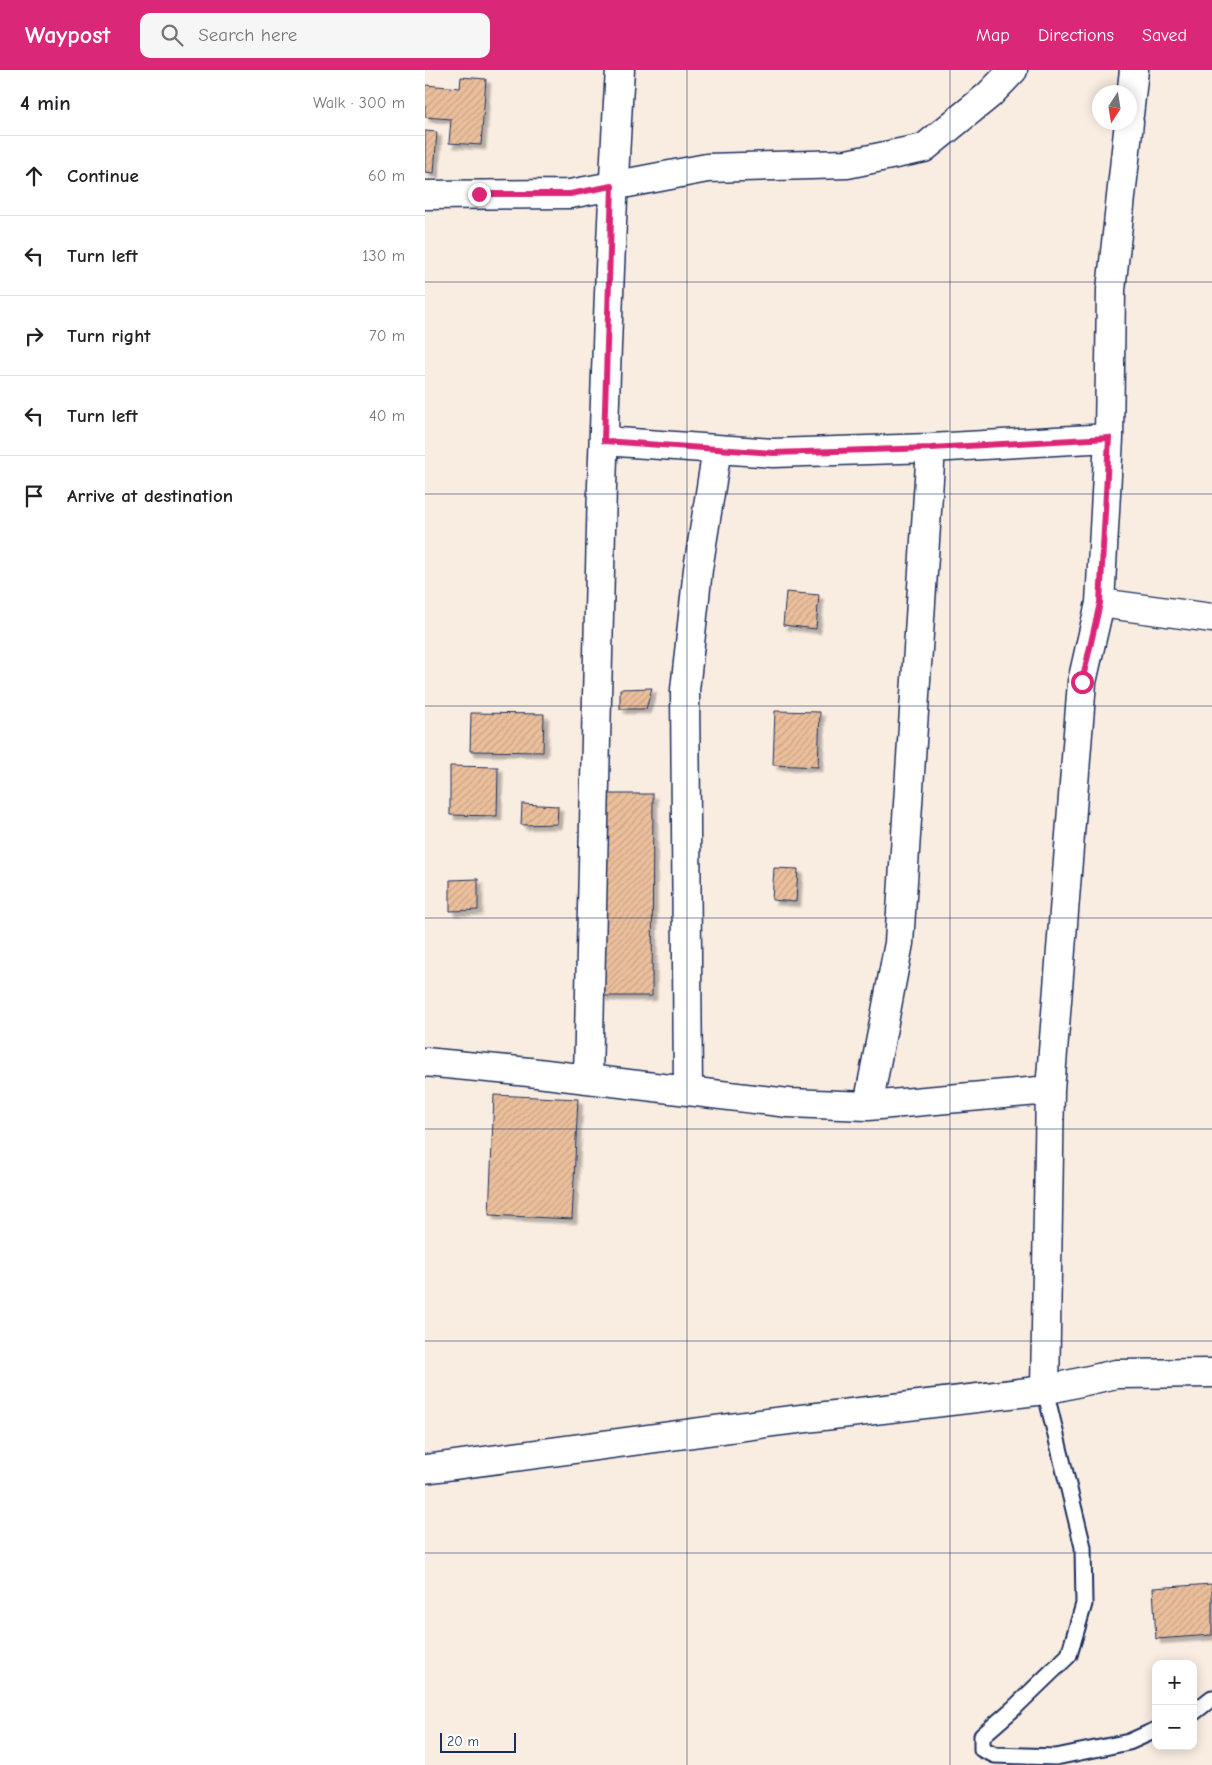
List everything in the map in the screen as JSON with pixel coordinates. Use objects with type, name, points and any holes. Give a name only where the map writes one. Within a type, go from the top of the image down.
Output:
[{"type":"street","points":[[588,1079],[612,186],[620,70]]},
{"type":"street","points":[[425,195],[570,194],[707,168],[847,164],[924,148],[989,95],[1013,70]]},
{"type":"street","points":[[1132,85],[1134,70]]},
{"type":"street","points":[[1045,1390],[1050,1090],[1082,682],[1100,603],[1109,438],[1111,290],[1128,130]]},
{"type":"street","points":[[604,441],[773,453],[931,448],[1109,438]]},
{"type":"street","points":[[868,1106],[899,943],[931,448]]},
{"type":"street","points":[[688,1091],[685,690],[699,569],[717,449]]},
{"type":"street","points":[[1100,603],[1212,618]]},
{"type":"street","points":[[425,1062],[788,1103],[868,1106],[1050,1090]]},
{"type":"street","points":[[425,1469],[773,1422],[1045,1390],[1116,1374],[1212,1374]]},
{"type":"lane","points":[[1045,1390],[1083,1547],[1084,1604],[1069,1655],[1013,1710],[982,1736],[982,1749],[995,1755],[1056,1757],[1129,1742],[1152,1732]]},
{"type":"lane","points":[[1197,1710],[1212,1698]]},
{"type":"building","points":[[461,77],[486,79],[481,145],[449,143],[451,119],[425,117],[425,85],[460,88]]},
{"type":"building","points":[[425,131],[437,132],[434,173],[425,172]]},
{"type":"building","points":[[786,592],[819,595],[816,629],[783,625]]},
{"type":"building","points":[[652,688],[646,709],[620,709],[620,689]]},
{"type":"building","points":[[775,711],[820,712],[818,767],[773,765]]},
{"type":"building","points":[[471,713],[544,714],[543,752],[470,751]]},
{"type":"building","points":[[450,766],[498,767],[497,816],[450,815]]},
{"type":"building","points":[[603,794],[653,794],[652,996],[602,996]]},
{"type":"building","points":[[522,804],[558,806],[557,824],[521,825]]},
{"type":"building","points":[[774,868],[798,869],[796,902],[772,900]]},
{"type":"building","points":[[478,879],[478,910],[450,911],[450,880]]},
{"type":"building","points":[[494,1095],[578,1099],[572,1219],[489,1215]]},
{"type":"building","points":[[1212,1584],[1212,1635],[1156,1639],[1153,1588]]},
{"type":"route","points":[[479,194],[570,194],[612,186],[604,441],[773,453],[931,448],[1109,438],[1100,603],[1082,682]]}]
